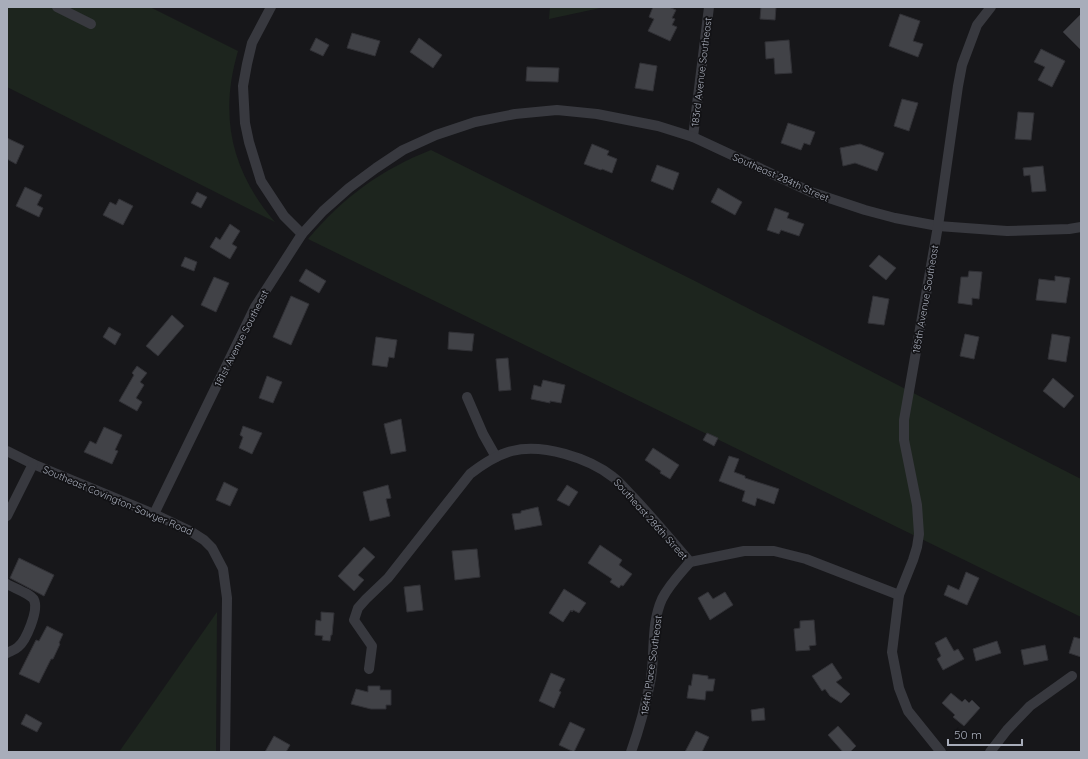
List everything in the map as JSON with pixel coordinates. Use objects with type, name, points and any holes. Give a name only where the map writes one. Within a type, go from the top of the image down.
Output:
[{"type":"street","points":[[57,7],[91,24]]},
{"type":"street","points":[[271,7],[252,43],[247,64],[243,86],[245,123],[261,181],[284,216],[302,234]]},
{"type":"street","name":"183rd Avenue Southeast","points":[[693,137],[709,7]]},
{"type":"street","name":"185th Avenue Southeast","points":[[941,752],[908,711],[899,688],[892,652],[899,595],[915,554],[919,534],[917,505],[904,440],[904,420],[938,226],[962,66],[977,25],[991,7]]},
{"type":"street","name":"181st Avenue Southeast","points":[[154,514],[255,307],[302,234],[323,211],[349,188],[376,168],[403,150],[436,135],[475,122],[515,114],[557,110]]},
{"type":"street","name":"Southeast 284th Street","points":[[557,110],[598,114],[658,126],[693,137],[811,192],[865,210],[895,218],[938,226],[1007,231],[1068,229],[1081,227]]},
{"type":"street","points":[[467,397],[483,434],[496,457]]},
{"type":"street","name":"Southeast 286th Street","points":[[369,668],[372,646],[354,620],[358,608],[388,578],[470,474],[482,464],[513,451],[533,449],[552,451],[575,457],[595,466],[613,477],[643,508],[690,562],[744,551],[774,551],[806,559],[899,595]]},
{"type":"street","name":"Southeast Covington-Sawyer Road","points":[[7,452],[190,530],[212,548],[223,569],[227,598],[225,752]]},
{"type":"street","points":[[7,516],[11,497],[33,464]]},
{"type":"street","name":"184th Place Southeast","points":[[631,752],[644,712],[651,677],[656,619],[662,599],[671,585],[690,562]]},
{"type":"street","points":[[7,584],[34,599],[35,603],[34,614],[29,630],[19,647],[7,653]]},
{"type":"street","points":[[990,752],[1007,730],[1030,706],[1072,676]]},
{"type":"shaded area","points":[[7,7],[150,7],[238,51],[232,75],[230,98],[230,120],[233,142],[239,163],[248,183],[260,203],[275,222],[7,87]]},
{"type":"shaded area","points":[[550,7],[605,7],[549,19]]},
{"type":"shaded area","points":[[431,150],[695,281],[1081,479],[1081,617],[308,239],[335,210],[364,186],[396,166]]},
{"type":"shaded area","points":[[217,612],[216,752],[119,752]]},
{"type":"building","points":[[653,7],[669,7],[676,10],[672,18],[675,19],[672,25],[677,27],[670,41],[648,31],[654,19],[649,17]]},
{"type":"building","points":[[761,7],[776,7],[775,20],[760,19]]},
{"type":"building","points":[[900,14],[920,21],[913,41],[923,44],[918,57],[889,46]]},
{"type":"building","points":[[1081,14],[1081,50],[1063,32]]},
{"type":"building","points":[[352,33],[380,41],[375,56],[347,48]]},
{"type":"building","points":[[316,38],[329,45],[323,56],[310,50]]},
{"type":"building","points":[[419,38],[442,55],[433,68],[410,52]]},
{"type":"building","points":[[789,40],[792,73],[775,74],[774,58],[766,59],[765,42]]},
{"type":"building","points":[[1041,49],[1065,61],[1052,87],[1038,80],[1045,67],[1034,62]]},
{"type":"building","points":[[640,63],[657,66],[653,91],[635,88]]},
{"type":"building","points":[[527,67],[559,68],[558,82],[526,81]]},
{"type":"building","points":[[902,99],[918,103],[909,131],[894,126]]},
{"type":"building","points":[[1018,112],[1034,113],[1031,140],[1015,139]]},
{"type":"building","points":[[788,123],[815,132],[810,145],[804,143],[801,150],[781,143]]},
{"type":"building","points":[[7,138],[24,146],[16,164],[7,159]]},
{"type":"building","points":[[592,144],[609,151],[607,155],[617,159],[612,173],[584,164]]},
{"type":"building","points":[[860,144],[884,153],[877,171],[855,163],[843,166],[840,148]]},
{"type":"building","points":[[657,165],[679,173],[673,190],[651,181]]},
{"type":"building","points":[[1043,166],[1046,191],[1032,192],[1030,175],[1024,176],[1023,168]]},
{"type":"building","points":[[25,187],[42,195],[37,205],[43,208],[39,217],[16,206]]},
{"type":"building","points":[[718,188],[742,202],[735,215],[711,202]]},
{"type":"building","points":[[197,192],[207,197],[201,208],[191,203]]},
{"type":"building","points":[[119,199],[133,206],[123,225],[103,215],[110,202],[116,205]]},
{"type":"building","points":[[775,208],[789,213],[787,218],[804,224],[799,236],[781,230],[779,234],[767,230]]},
{"type":"building","points":[[230,224],[240,231],[232,244],[237,247],[230,259],[210,247],[216,237],[220,240]]},
{"type":"building","points":[[879,255],[896,268],[886,280],[869,266]]},
{"type":"building","points":[[185,257],[197,262],[194,271],[181,266]]},
{"type":"building","points":[[306,269],[326,281],[319,293],[299,281]]},
{"type":"building","points":[[969,271],[982,272],[979,299],[972,298],[972,305],[958,303],[961,277],[968,277]]},
{"type":"building","points":[[1055,276],[1070,278],[1066,303],[1036,300],[1039,279],[1055,281]]},
{"type":"building","points":[[214,277],[229,283],[216,312],[201,305]]},
{"type":"building","points":[[291,296],[309,304],[291,345],[273,337]]},
{"type":"building","points":[[873,296],[889,299],[884,325],[868,323]]},
{"type":"building","points":[[172,315],[184,326],[158,356],[146,346]]},
{"type":"building","points":[[109,327],[121,334],[115,345],[103,337]]},
{"type":"building","points":[[449,332],[474,334],[472,351],[448,349]]},
{"type":"building","points":[[965,334],[979,337],[974,359],[960,356]]},
{"type":"building","points":[[1052,334],[1070,337],[1066,362],[1048,359]]},
{"type":"building","points":[[376,337],[397,340],[394,358],[389,357],[387,367],[372,365]]},
{"type":"building","points":[[508,358],[511,390],[499,391],[496,359]]},
{"type":"building","points":[[137,366],[147,373],[140,382],[144,385],[136,398],[142,402],[137,411],[119,401],[134,375],[132,373]]},
{"type":"building","points":[[267,376],[282,382],[273,403],[259,398]]},
{"type":"building","points":[[1053,378],[1074,396],[1064,408],[1043,391]]},
{"type":"building","points":[[543,380],[565,385],[561,403],[550,401],[550,403],[531,399],[534,385],[541,387]]},
{"type":"building","points":[[401,419],[406,451],[391,454],[384,424]]},
{"type":"building","points":[[243,426],[262,433],[252,454],[239,448],[243,437],[240,435]]},
{"type":"building","points":[[104,427],[122,435],[115,450],[118,451],[112,464],[84,452],[90,441],[96,444]]},
{"type":"building","points":[[707,433],[718,438],[714,446],[703,440]]},
{"type":"building","points":[[653,448],[679,465],[670,479],[660,473],[661,471],[645,460]]},
{"type":"building","points":[[729,456],[739,459],[734,472],[745,476],[745,478],[779,489],[774,504],[757,498],[755,506],[742,501],[745,491],[719,481]]},
{"type":"building","points":[[224,482],[238,489],[230,506],[216,500]]},
{"type":"building","points":[[388,485],[391,498],[386,499],[390,516],[370,521],[363,492]]},
{"type":"building","points":[[567,485],[578,492],[569,506],[557,500]]},
{"type":"building","points":[[538,507],[542,525],[515,530],[512,514],[521,513],[521,511]]},
{"type":"building","points":[[600,545],[622,560],[619,565],[632,574],[623,586],[621,585],[619,588],[610,582],[612,579],[588,563]]},
{"type":"building","points":[[364,547],[375,557],[358,575],[364,580],[354,591],[338,576]]},
{"type":"building","points":[[477,549],[480,577],[455,580],[452,551]]},
{"type":"building","points":[[19,558],[54,575],[44,596],[10,578]]},
{"type":"building","points":[[966,572],[979,578],[967,605],[944,595],[948,585],[959,590]]},
{"type":"building","points":[[420,585],[423,610],[407,612],[404,587]]},
{"type":"building","points":[[564,589],[586,603],[579,613],[573,610],[572,612],[571,610],[563,622],[549,613]]},
{"type":"building","points":[[708,592],[713,599],[725,592],[733,605],[710,620],[698,598]]},
{"type":"building","points":[[321,612],[334,613],[330,641],[322,640],[323,636],[315,635],[316,620],[321,621]]},
{"type":"building","points":[[814,620],[816,645],[809,646],[810,650],[796,651],[794,629],[800,628],[800,621]]},
{"type":"building","points":[[47,626],[63,634],[53,659],[51,659],[39,683],[19,674],[36,640],[39,641]]},
{"type":"building","points":[[946,637],[954,651],[958,649],[964,659],[943,670],[937,659],[941,656],[935,643]]},
{"type":"building","points":[[1074,637],[1081,639],[1081,657],[1069,653]]},
{"type":"building","points":[[997,641],[1001,653],[976,661],[973,649]]},
{"type":"building","points":[[1045,645],[1048,660],[1024,665],[1021,650]]},
{"type":"building","points":[[832,663],[842,678],[836,682],[850,694],[841,703],[830,696],[825,689],[822,691],[812,676]]},
{"type":"building","points":[[551,673],[565,679],[559,691],[561,692],[554,708],[539,701]]},
{"type":"building","points":[[693,674],[708,676],[708,679],[715,679],[713,691],[706,691],[705,700],[687,698],[689,685],[691,686]]},
{"type":"building","points":[[368,686],[380,686],[380,690],[391,690],[391,705],[386,705],[386,709],[371,709],[351,704],[356,689],[368,692]]},
{"type":"building","points":[[951,693],[962,702],[965,699],[969,703],[972,700],[980,708],[964,726],[953,717],[955,715],[942,703]]},
{"type":"building","points":[[764,708],[765,720],[752,721],[751,710]]},
{"type":"building","points":[[26,714],[42,723],[37,732],[21,724]]},
{"type":"building","points":[[570,722],[585,729],[574,752],[559,745]]},
{"type":"building","points":[[838,726],[856,746],[850,752],[843,752],[828,735]]},
{"type":"building","points":[[696,731],[709,737],[702,752],[685,752]]},
{"type":"building","points":[[274,736],[290,745],[286,752],[265,752]]}]
